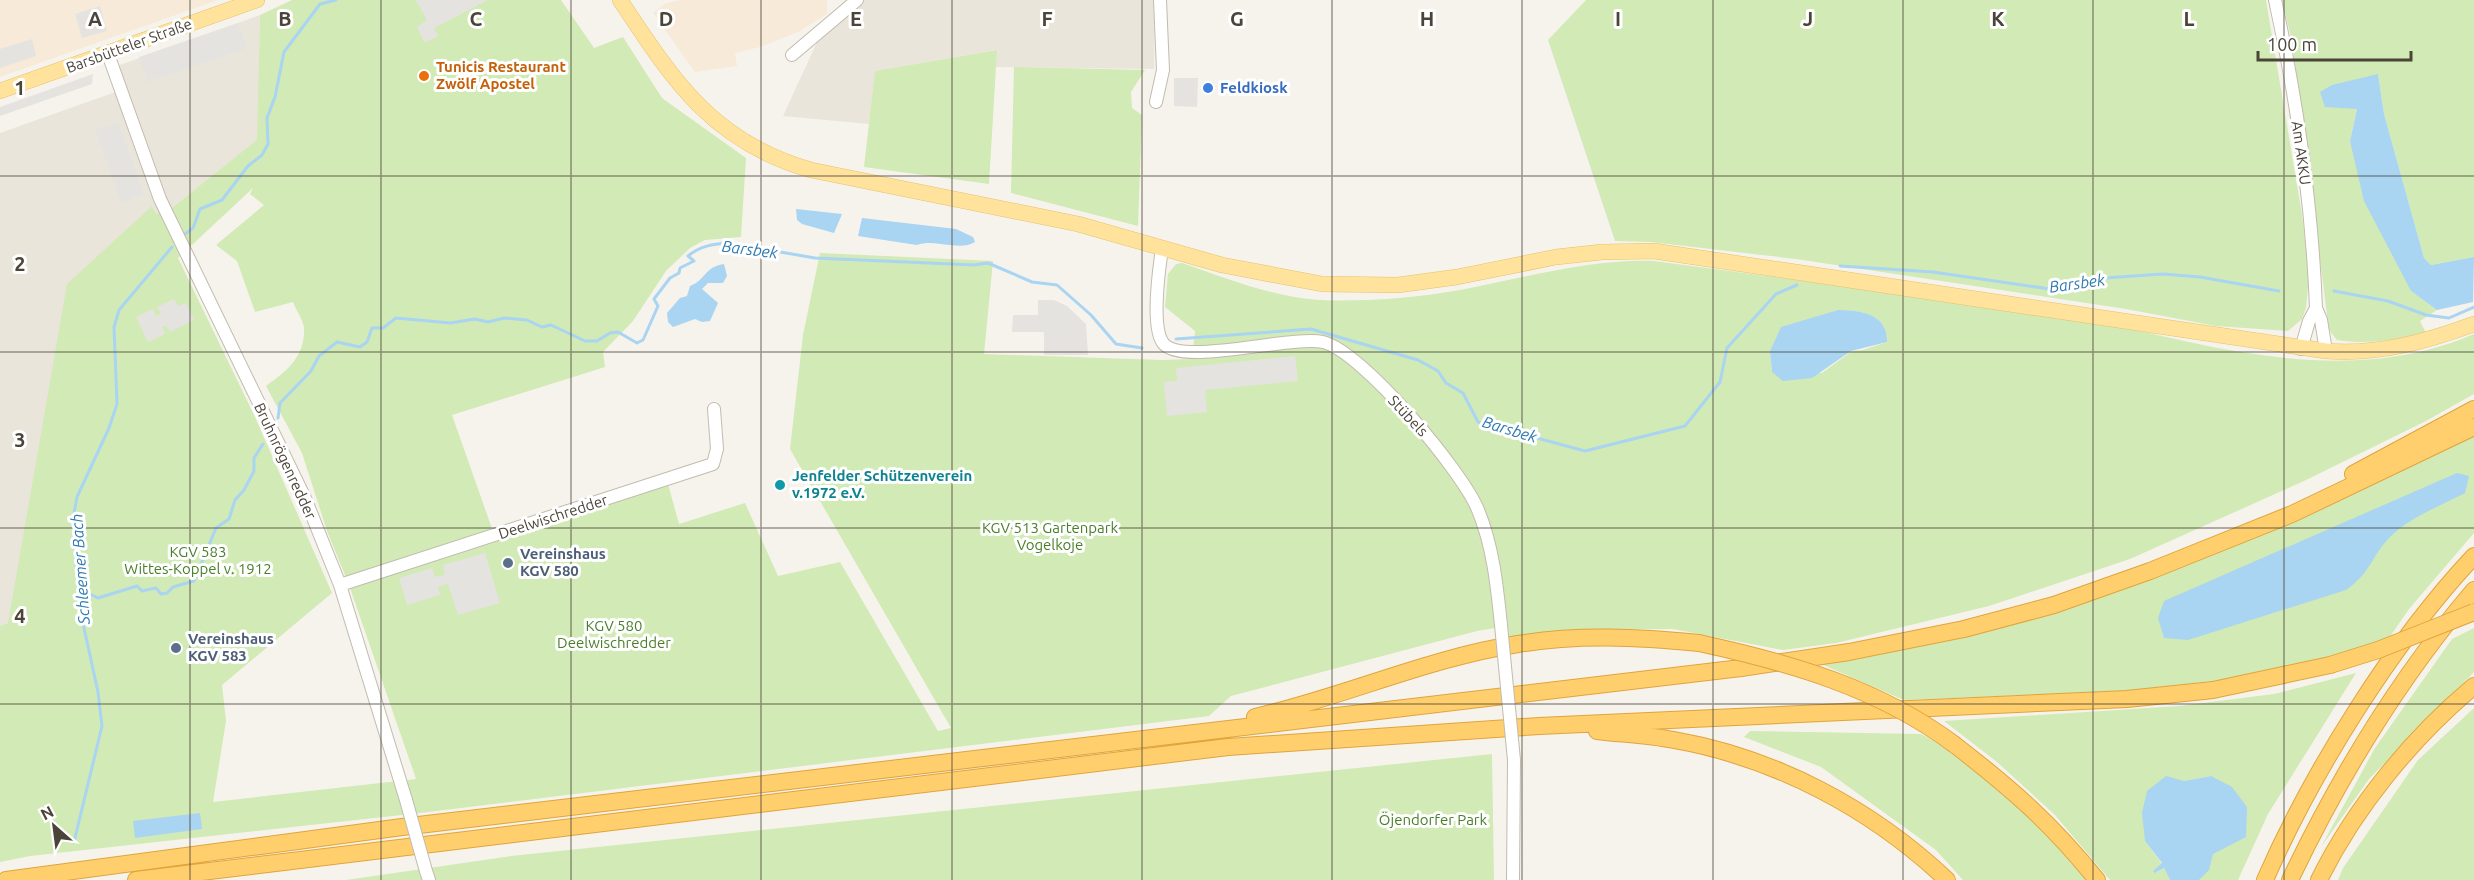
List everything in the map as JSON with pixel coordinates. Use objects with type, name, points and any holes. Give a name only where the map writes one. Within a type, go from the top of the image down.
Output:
[{"type":"highway","points":[[2241,533],[2474,409]]},
{"type":"highway","points":[[6,880],[402,827],[1741,668],[1849,652],[1964,629],[2054,605],[2150,571],[2292,514],[2474,427]]},
{"type":"highway","points":[[2265,880],[2295,819],[2369,693],[2403,644],[2474,556]]},
{"type":"highway","points":[[2290,880],[2331,800],[2389,706],[2421,657],[2474,590]]},
{"type":"highway","points":[[136,880],[1228,747],[1539,726],[2127,699],[2213,690],[2330,665],[2378,650],[2474,612]]},
{"type":"highway","points":[[1161,737],[1301,705],[1429,665],[1517,644],[1575,637],[1662,639],[1699,643],[1762,656],[1839,680],[1922,720],[2015,791],[2062,836],[2097,880]]},
{"type":"highway","points":[[2319,880],[2363,806],[2409,750],[2474,686]]},
{"type":"highway","points":[[1539,726],[1673,740],[1715,749],[1765,765],[1822,791],[1871,819],[1947,880]]},
{"type":"main road","name":"Barsbütteler Straße","points":[[0,91],[257,0]]},
{"type":"main road","points":[[620,0],[665,69],[701,110],[714,122],[759,150],[811,170],[1078,224],[1162,249],[1274,277],[1322,284],[1371,286],[1432,281],[1556,257],[1602,252],[1654,251],[2301,349],[2357,352],[2405,346],[2474,324]]},
{"type":"street","points":[[792,55],[857,0]]},
{"type":"street","points":[[1156,102],[1163,70],[1160,0]]},
{"type":"street","name":"Am AKKU","points":[[2275,0],[2285,45],[2311,222],[2316,308],[2321,320],[2326,351]]},
{"type":"street","name":"Bruhnrögenredder","points":[[108,54],[160,199],[305,498],[340,585],[428,875]]},
{"type":"street","name":"Stübels","points":[[1162,249],[1158,281],[1158,330],[1163,344],[1177,352],[1195,353],[1300,342],[1322,342],[1347,356],[1370,376],[1432,441],[1477,507],[1488,538],[1501,625],[1515,760],[1513,880]]},
{"type":"street","name":"Am AKKU","points":[[2301,349],[2316,308]]},
{"type":"street","name":"Deelwischredder","points":[[340,585],[713,464],[717,448],[714,409]]},
{"type":"shaded area","points":[[0,0],[218,0],[0,77]]},
{"type":"shaded area","points":[[416,0],[487,0],[434,28],[438,36],[425,43],[417,27],[427,20]]},
{"type":"shaded area","points":[[680,0],[827,0],[827,14],[800,31],[760,47],[735,53],[737,66],[695,72],[653,13],[664,4]]},
{"type":"shaded area","points":[[863,0],[1155,0],[1154,69],[996,67],[996,50],[876,71],[869,124],[783,116],[818,40]]},
{"type":"shaded area","points":[[100,6],[107,31],[82,38],[75,14]]},
{"type":"shaded area","points":[[260,15],[258,140],[173,207],[156,215],[152,206],[8,623],[0,626],[0,133],[124,89],[117,66]]},
{"type":"shaded area","points":[[238,23],[247,48],[148,82],[139,57]]},
{"type":"shaded area","points":[[32,39],[36,56],[0,68],[0,49]]},
{"type":"shaded area","points":[[93,74],[92,84],[0,116],[0,107]]},
{"type":"shaded area","points":[[1174,78],[1198,78],[1197,107],[1174,106]]},
{"type":"shaded area","points":[[118,122],[144,194],[121,203],[95,130]]},
{"type":"shaded area","points":[[174,299],[178,306],[186,303],[194,320],[170,332],[166,325],[162,327],[165,334],[148,342],[136,317],[153,309],[156,316],[161,314],[157,307]]},
{"type":"shaded area","points":[[1038,300],[1054,300],[1067,306],[1086,324],[1088,355],[1044,355],[1044,332],[1012,332],[1013,315],[1038,315]]},
{"type":"shaded area","points":[[1295,356],[1298,381],[1205,390],[1207,412],[1167,416],[1164,382],[1177,381],[1176,368]]},
{"type":"shaded area","points":[[485,553],[500,603],[458,615],[448,584],[438,587],[440,595],[407,605],[399,578],[432,568],[435,577],[445,575],[443,565]]},
{"type":"green space","points":[[292,0],[416,0],[433,28],[487,0],[561,0],[594,48],[623,37],[662,98],[746,158],[741,237],[705,240],[690,248],[666,271],[633,321],[603,352],[605,367],[452,415],[496,540],[668,484],[679,524],[745,503],[778,576],[840,562],[938,731],[951,728],[790,449],[803,335],[820,253],[993,261],[984,354],[1192,359],[1195,331],[1165,307],[1168,274],[1176,264],[1182,263],[1249,286],[1284,295],[1319,300],[1354,300],[1390,299],[1443,293],[1581,266],[1654,261],[2089,319],[2233,351],[2282,358],[2331,361],[2379,359],[2427,350],[2474,334],[2474,394],[2426,421],[2304,481],[2130,559],[1989,606],[1836,643],[1783,650],[1673,629],[1577,630],[1508,639],[1507,626],[1477,631],[1231,696],[1209,716],[420,813],[30,856],[0,862],[0,626],[8,623],[67,284],[152,206],[156,214],[173,207],[257,140],[260,15]],"holes":[[[253,188],[250,194],[264,205],[216,245],[237,261],[255,312],[293,302],[303,323],[303,339],[298,356],[281,375],[266,386],[302,453],[327,531],[349,585],[416,779],[213,802],[226,721],[222,685],[332,593],[255,417],[178,258]],[[1838,310],[1856,311],[1878,320],[1883,325],[1887,342],[1852,351],[1822,373],[1772,372],[1770,351],[1781,328]]]},
{"type":"green space","points":[[1586,0],[2266,0],[2302,215],[2309,276],[2306,308],[2302,319],[2288,331],[2216,326],[2126,309],[1796,259],[1651,242],[1615,241],[1548,40]]},
{"type":"green space","points":[[2282,0],[2474,0],[2474,257],[2431,265],[2424,258],[2384,114],[2378,74],[2357,109],[2350,141],[2411,291],[2437,310],[2420,321],[2426,333],[2393,340],[2360,342],[2337,340],[2329,330],[2292,41]]},
{"type":"green space","points":[[997,50],[989,184],[864,167],[875,71]]},
{"type":"green space","points":[[1014,67],[1145,70],[1131,92],[1132,108],[1142,115],[1138,226],[1011,193]]},
{"type":"green space","points":[[2474,431],[2474,533],[2409,609],[2389,638],[2321,660],[2221,680],[2126,691],[1904,700],[1821,664],[2022,621],[2119,591],[2267,531]]},
{"type":"green space","points":[[2474,628],[2474,672],[2369,779],[2321,847],[2375,748],[2452,639]]},
{"type":"green space","points":[[2356,673],[2268,814],[2238,880],[2199,880],[2211,857],[2214,844],[2211,776],[2184,781],[2145,841],[2162,864],[2156,873],[2164,868],[2170,880],[2110,880],[2055,815],[1997,762],[1944,721],[2179,706],[2274,694]]},
{"type":"green space","points":[[2474,708],[2474,880],[2338,880],[2343,868],[2418,760]]},
{"type":"green space","points":[[1750,731],[1921,734],[1936,742],[2017,805],[2055,840],[2087,880],[1963,880],[1936,850],[1821,767],[1744,737]]},
{"type":"green space","name":"Öjendorfer Park","points":[[1492,754],[1494,880],[346,880],[511,856]]},
{"type":"water","points":[[2378,74],[2384,114],[2424,258],[2431,265],[2474,257],[2473,302],[2437,310],[2411,291],[2364,201],[2350,141],[2357,109],[2325,107],[2320,92],[2332,85]]},
{"type":"water","points":[[796,209],[842,214],[834,233],[802,224],[797,220]]},
{"type":"water","points":[[862,218],[956,229],[973,237],[975,242],[961,246],[932,243],[917,245],[858,236]]},
{"type":"water","points":[[724,264],[727,276],[723,283],[708,283],[702,289],[718,303],[710,321],[702,322],[695,319],[673,327],[668,322],[667,313],[680,298],[687,296],[690,286],[712,268]]},
{"type":"water","points":[[1838,310],[1864,313],[1878,320],[1883,325],[1887,342],[1851,351],[1812,378],[1783,381],[1772,372],[1770,351],[1781,327]]},
{"type":"water","points":[[2457,473],[2469,476],[2465,493],[2426,512],[2398,530],[2384,544],[2361,577],[2346,590],[2188,640],[2164,638],[2158,618],[2164,601]]},
{"type":"water","points":[[2166,776],[2184,781],[2211,776],[2232,787],[2247,807],[2246,837],[2213,854],[2209,870],[2199,880],[2170,880],[2164,868],[2155,873],[2153,871],[2162,863],[2145,841],[2142,813],[2147,791]]},
{"type":"water","points":[[200,813],[202,829],[135,838],[133,821]]},
{"type":"waterway","name":"Schleemer Bach","points":[[185,234],[193,228],[200,209],[222,200],[248,166],[262,155],[268,144],[267,118],[275,97],[284,52],[320,4],[336,0]]},
{"type":"waterway","name":"Barsbek","points":[[278,418],[280,403],[311,371],[319,356],[337,342],[360,347],[367,342],[372,328],[383,328],[396,318],[450,323],[475,319],[488,322],[504,318],[527,320],[542,327],[551,325],[585,341],[597,341],[610,333],[618,332],[637,343],[643,340],[658,306],[654,299],[670,278],[679,273],[680,268],[694,261],[688,256],[702,248],[722,243],[815,258],[974,265],[988,263],[1032,282],[1057,285],[1091,315],[1116,344],[1142,348]]},
{"type":"waterway","name":"Schleemer Bach","points":[[74,842],[102,726],[98,692],[79,605],[73,519],[77,497],[109,428],[117,404],[114,327],[119,310],[172,247]]},
{"type":"waterway","name":"Barsbek","points":[[1840,266],[1933,272],[2050,289],[2105,278],[2163,274],[2200,277],[2279,291]]},
{"type":"waterway","name":"Barsbek","points":[[1176,339],[1311,329],[1418,360],[1438,371],[1446,383],[1463,393],[1478,422],[1585,451],[1685,426],[1720,382],[1727,348],[1776,294],[1797,285]]},
{"type":"waterway","name":"Barsbek","points":[[2334,291],[2388,301],[2426,315],[2449,318],[2474,307]]},
{"type":"waterway","name":"Barsbek","points":[[79,605],[92,595],[98,598],[137,586],[142,591],[156,588],[161,594],[167,593],[173,587],[194,581],[216,528],[229,519],[235,500],[244,490],[254,471],[254,458],[263,444]]},
{"type":"place","name":"Tunicis Restaurant Zwölf Apostel","points":[[424,76]]},
{"type":"place","name":"Feldkiosk","points":[[1208,88]]},
{"type":"place","name":"Jenfelder Schützenverein v.1972 e.V.","points":[[780,485]]},
{"type":"place","name":"Vereinshaus KGV 580","points":[[508,563]]},
{"type":"place","name":"Vereinshaus KGV 583","points":[[176,648]]},
{"type":"park label","name":"KGV 513 Gartenpark Vogelkoje","points":[[1050,536]]},
{"type":"park label","name":"KGV 583 Wittes-Koppel v. 1912","points":[[198,560]]},
{"type":"park label","name":"KGV 580 Deelwischredder","points":[[614,634]]}]
